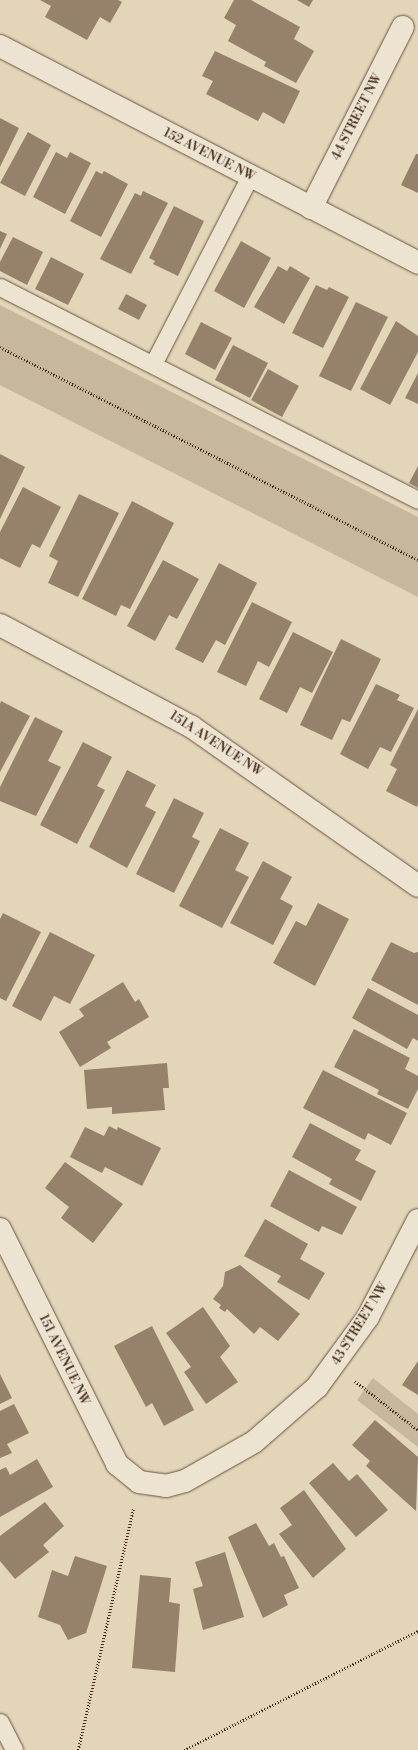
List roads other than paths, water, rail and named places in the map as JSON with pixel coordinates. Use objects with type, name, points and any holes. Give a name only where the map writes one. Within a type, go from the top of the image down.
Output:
[{"type":"street","name":"44 STREET NW","points":[[311,208],[403,27]]},
{"type":"street","name":"152 AVENUE NW","points":[[0,46],[418,263]]},
{"type":"street","name":"151A AVENUE NW","points":[[0,625],[199,731],[418,886]]},
{"type":"street","name":"43 STREET NW","points":[[139,1482],[166,1486],[185,1481],[225,1460],[274,1427],[336,1366],[368,1317],[418,1220]]},
{"type":"street","name":"151 AVENUE NW","points":[[0,1229],[108,1448],[127,1475],[139,1482]]},
{"type":"lane","points":[[153,364],[250,176]]},
{"type":"lane","points":[[0,287],[418,500]]},
{"type":"lane","points":[[0,1722],[14,1750]]}]
